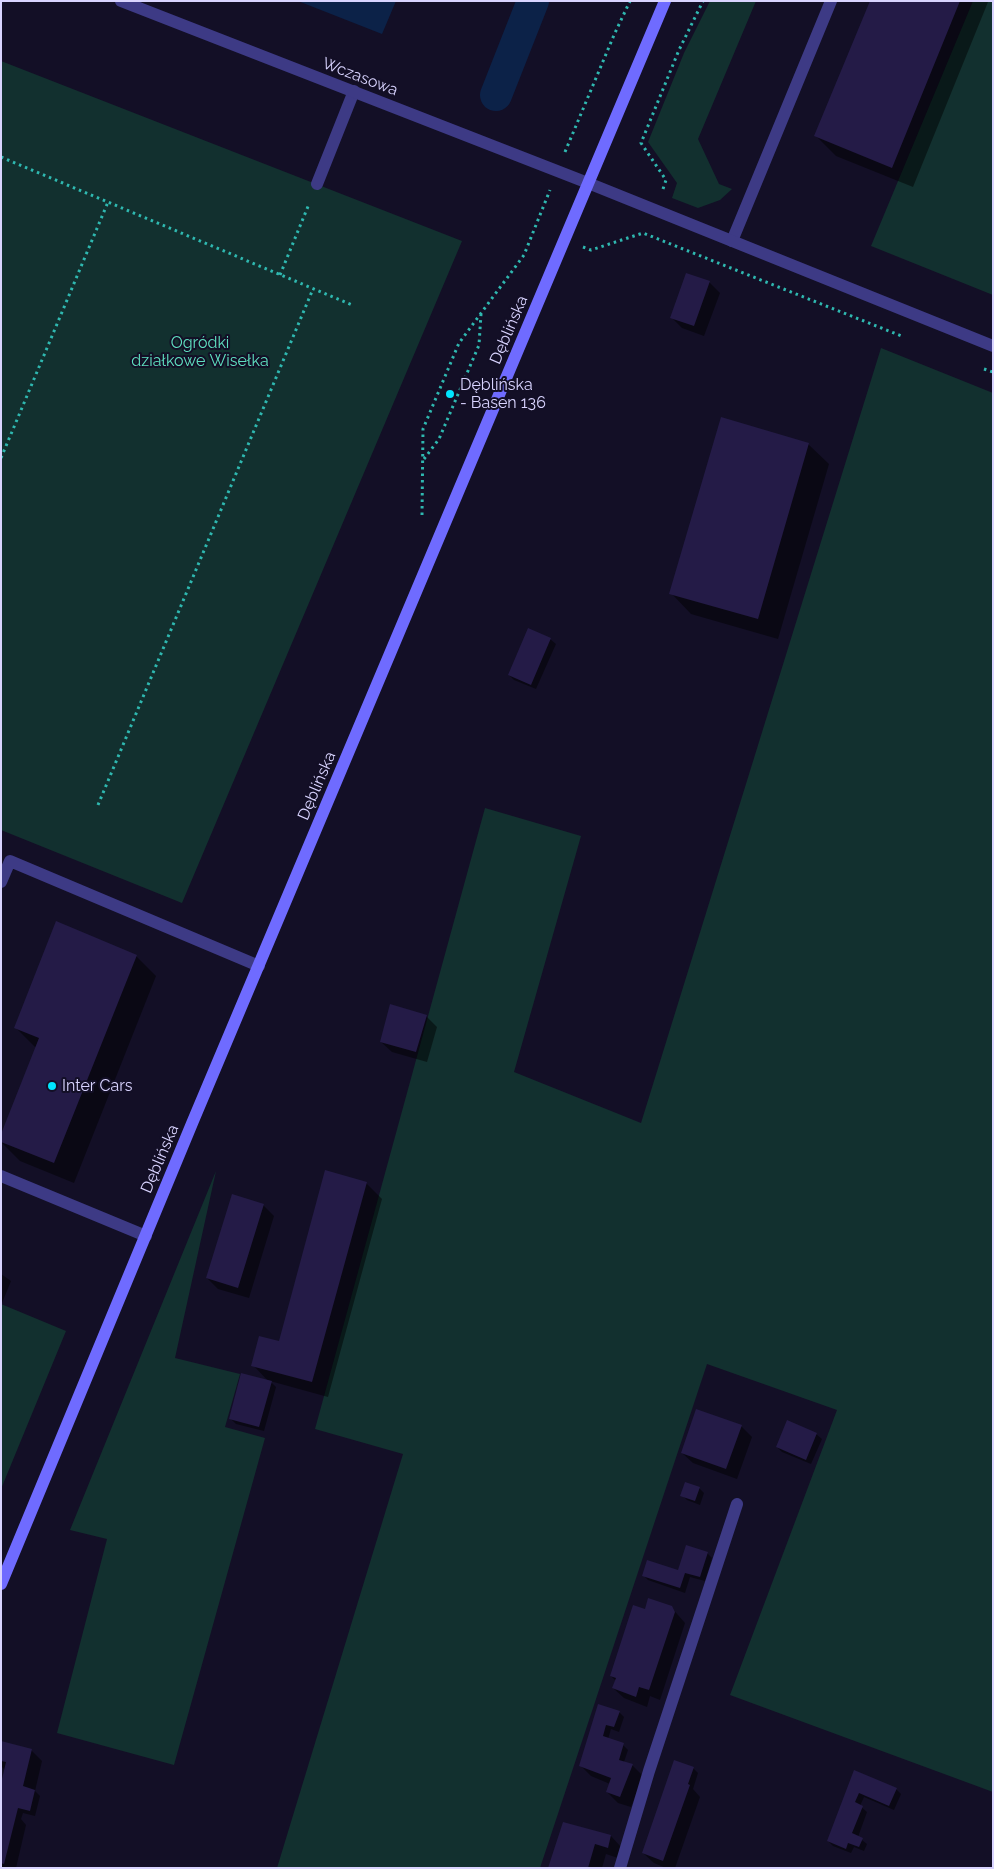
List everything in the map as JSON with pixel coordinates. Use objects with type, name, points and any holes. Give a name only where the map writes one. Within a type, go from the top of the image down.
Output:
[{"type":"main road","name":"Dęblińska","points":[[1,1584],[665,1]]},
{"type":"street","name":"Wczasowa","points":[[121,1],[588,183],[993,346]]},
{"type":"street","points":[[732,241],[831,1]]},
{"type":"street","points":[[317,184],[354,91]]},
{"type":"street","points":[[1,882],[10,861],[259,966]]},
{"type":"street","points":[[1,1176],[146,1236]]},
{"type":"street","points":[[620,1868],[649,1771],[737,1504]]},
{"type":"path","points":[[423,514],[423,429],[459,342],[524,255],[557,171],[630,1]]},
{"type":"path","points":[[645,234],[666,180],[641,144],[678,50],[703,1]]},
{"type":"path","points":[[1,157],[352,305]]},
{"type":"path","points":[[280,275],[317,184]]},
{"type":"path","points":[[1,458],[108,202]]},
{"type":"path","points":[[535,227],[591,250],[645,234],[910,339]]},
{"type":"path","points":[[98,805],[313,289]]},
{"type":"path","points":[[423,460],[439,439],[479,345],[481,313]]},
{"type":"path","points":[[984,368],[993,372]]},
{"type":"green space","points":[[710,1],[756,1],[698,139],[719,184],[732,189],[720,200],[698,208],[672,198],[677,183],[648,142],[684,53]]},
{"type":"green space","points":[[973,1],[993,1],[993,295],[871,246]]},
{"type":"green space","name":"Ogródki działkowe Wisełka","points":[[1,61],[462,241],[182,903],[1,830]]},
{"type":"green space","points":[[881,348],[993,393],[993,1792],[730,1695],[837,1410],[707,1364],[540,1868],[277,1868],[403,1454],[315,1429],[485,808],[581,836],[514,1072],[641,1123]]},
{"type":"green space","points":[[216,1171],[175,1358],[240,1374],[225,1427],[265,1438],[174,1765],[57,1733],[107,1539],[70,1530]]},
{"type":"green space","points":[[1,1304],[66,1331],[1,1489]]},
{"type":"water","points":[[298,1],[396,1],[382,34]]},
{"type":"building","points":[[870,1],[960,1],[892,168],[814,136]]},
{"type":"building","points":[[686,273],[710,281],[694,326],[670,318]]},
{"type":"building","points":[[721,417],[809,443],[758,619],[669,594]]},
{"type":"building","points":[[528,628],[551,638],[531,685],[508,675]]},
{"type":"building","name":"Inter Cars","points":[[56,921],[137,955],[54,1163],[1,1142],[1,1134],[39,1038],[14,1028]]},
{"type":"building","points":[[390,1004],[427,1015],[416,1052],[380,1042]]},
{"type":"building","points":[[325,1170],[367,1182],[312,1382],[251,1366],[259,1336],[279,1341]]},
{"type":"building","points":[[232,1194],[264,1204],[238,1288],[206,1278]]},
{"type":"building","points":[[241,1373],[272,1381],[259,1427],[229,1419]]},
{"type":"building","points":[[696,1409],[742,1425],[726,1469],[681,1453]]},
{"type":"building","points":[[787,1420],[817,1433],[806,1460],[776,1447]]},
{"type":"building","points":[[685,1482],[700,1487],[695,1501],[680,1496]]},
{"type":"building","points":[[686,1545],[708,1552],[700,1577],[685,1573],[680,1588],[642,1576],[647,1560],[678,1570]]},
{"type":"building","points":[[648,1598],[672,1606],[675,1612],[649,1690],[639,1687],[636,1697],[612,1688],[616,1678],[610,1676],[633,1605],[645,1609]]},
{"type":"building","points":[[598,1704],[620,1711],[614,1727],[606,1725],[603,1736],[624,1743],[619,1760],[633,1764],[620,1797],[606,1792],[611,1778],[579,1766]]},
{"type":"building","points":[[1,1741],[32,1749],[23,1786],[35,1790],[30,1811],[18,1808],[4,1864],[1,1863],[1,1783],[6,1762],[1,1761]]},
{"type":"building","points":[[674,1760],[694,1767],[688,1784],[690,1785],[663,1861],[642,1853]]},
{"type":"building","points":[[854,1770],[897,1788],[889,1806],[859,1793],[855,1802],[863,1806],[852,1833],[863,1838],[859,1847],[848,1843],[846,1849],[827,1841]]},
{"type":"building","points":[[563,1822],[611,1835],[608,1848],[595,1844],[588,1868],[548,1868]]},
{"type":"waterway","points":[[496,95],[533,1]]},
{"type":"place","name":"Dęblińska - Basen 136","points":[[450,394]]},
{"type":"place","name":"Inter Cars","points":[[52,1086]]}]
